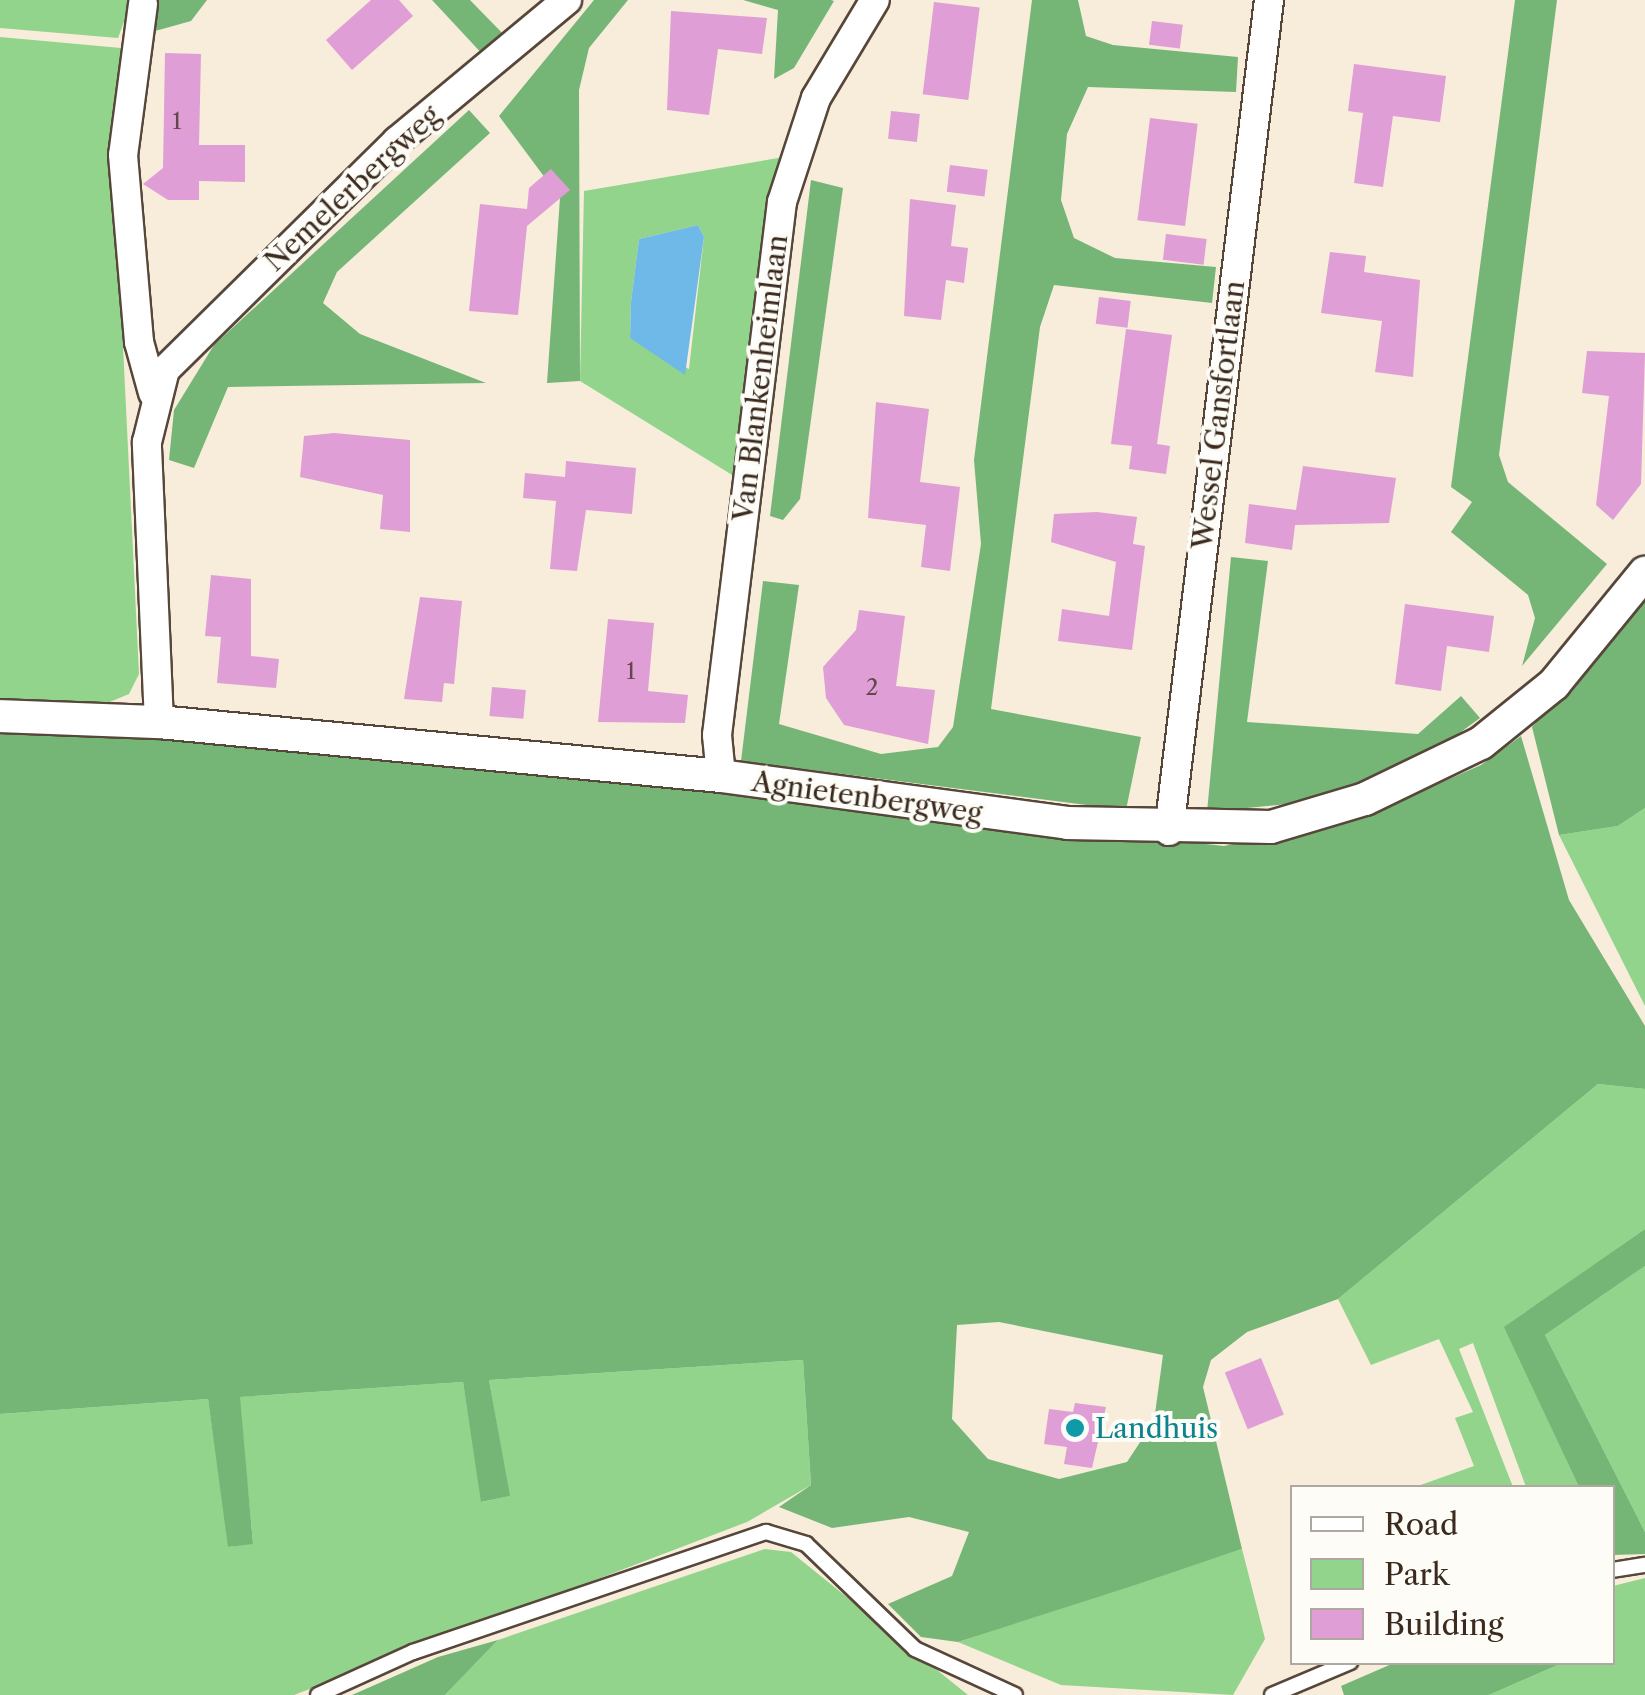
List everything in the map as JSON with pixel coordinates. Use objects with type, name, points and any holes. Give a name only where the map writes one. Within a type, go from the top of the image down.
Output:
[{"type":"street","name":"Nemelerbergweg","points":[[153,393],[181,350],[397,141],[568,0]]},
{"type":"street","name":"Van Blankenheimlaan","points":[[720,776],[717,736],[782,202],[816,98],[876,0]]},
{"type":"street","name":"Wessel Gansfortlaan","points":[[1169,831],[1270,0]]},
{"type":"street","name":"Nemelerbergweg","points":[[143,4],[124,155],[139,342],[153,393],[147,442],[159,722]]},
{"type":"street","name":"Agnietenbergweg","points":[[0,716],[159,722],[720,776],[1169,831],[1271,827],[1366,799],[1482,743],[1554,684],[1645,573]]},
{"type":"lane","points":[[318,1695],[413,1652],[766,1532],[806,1544],[916,1648],[1014,1695]]},
{"type":"lane","points":[[1615,1570],[1645,1565]]},
{"type":"lane","points":[[1272,1695],[1343,1665]]},
{"type":"green space","points":[[0,0],[132,0],[118,38],[0,28]]},
{"type":"green space","points":[[158,0],[207,0],[191,21],[148,33]]},
{"type":"green space","points":[[432,0],[470,0],[509,40],[486,58]]},
{"type":"green space","points":[[594,0],[628,0],[589,48],[579,90],[580,381],[547,383],[560,198],[499,116]]},
{"type":"green space","points":[[743,0],[834,1],[794,68],[774,79],[778,10]]},
{"type":"green space","points":[[1032,0],[1078,0],[1086,36],[1113,45],[1238,57],[1236,92],[1088,87],[1067,134],[1061,200],[1074,238],[1115,258],[1216,267],[1212,303],[1054,285],[1040,327],[991,709],[1141,737],[1126,810],[741,761],[763,581],[799,585],[779,724],[881,754],[938,747],[953,727],[981,544],[974,460]]},
{"type":"green space","points":[[1515,0],[1557,0],[1499,455],[1508,482],[1607,564],[1522,666],[1535,618],[1528,595],[1451,532],[1472,502],[1451,487]]},
{"type":"green space","points":[[0,37],[121,48],[113,141],[139,674],[129,694],[100,706],[0,700]]},
{"type":"green space","points":[[469,110],[490,133],[337,272],[323,303],[360,334],[486,383],[228,387],[194,468],[169,460],[174,410],[214,345]]},
{"type":"green space","points":[[790,156],[750,486],[580,381],[584,191]],"holes":[[[698,225],[704,237],[689,369],[630,338],[631,302],[639,239]]]},
{"type":"green space","points":[[811,180],[843,188],[800,499],[783,520],[770,516]]},
{"type":"green space","points":[[1231,557],[1268,561],[1247,722],[1418,734],[1461,696],[1480,718],[1424,759],[1319,801],[1207,812]]},
{"type":"green space","points":[[1645,598],[1645,808],[1618,826],[1559,835],[1532,727]]},
{"type":"green space","points":[[0,726],[573,773],[1224,846],[1370,814],[1481,765],[1521,736],[1569,900],[1645,1026],[1645,1089],[1598,1084],[1338,1299],[1247,1332],[1211,1360],[1203,1387],[1242,1549],[958,1642],[921,1637],[888,1604],[952,1576],[969,1532],[909,1517],[832,1528],[779,1507],[811,1485],[803,1360],[489,1380],[510,1496],[481,1502],[463,1382],[240,1397],[253,1544],[228,1547],[208,1399],[0,1414]],"holes":[[[999,1322],[1163,1355],[1154,1421],[1127,1462],[1059,1479],[988,1459],[952,1419],[957,1325]]]},
{"type":"green space","points":[[1645,808],[1645,1006],[1559,835],[1618,826]]},
{"type":"green space","points":[[1598,1084],[1645,1089],[1645,1229],[1505,1327],[1578,1485],[1525,1485],[1473,1343],[1459,1349],[1512,1485],[1421,1485],[1474,1466],[1455,1418],[1473,1412],[1439,1339],[1371,1365],[1338,1299]]},
{"type":"green space","points":[[1645,1229],[1645,1266],[1545,1335],[1645,1532],[1645,1554],[1615,1555],[1615,1485],[1578,1485],[1504,1327]]},
{"type":"green space","points":[[1645,1266],[1645,1532],[1545,1335]]},
{"type":"green space","points":[[803,1360],[811,1485],[747,1522],[294,1695],[0,1695],[0,1414],[208,1399],[229,1547],[253,1543],[239,1397],[463,1382],[482,1502],[509,1496],[489,1380]]},
{"type":"green space","points":[[765,1549],[791,1552],[968,1695],[445,1695],[498,1640]]},
{"type":"green space","points":[[1242,1549],[1265,1639],[1233,1695],[1061,1685],[958,1642]]},
{"type":"green space","points":[[1645,1578],[1645,1695],[1489,1695],[1557,1665],[1615,1665],[1615,1586]]},
{"type":"green space","points":[[498,1640],[445,1695],[352,1695],[438,1657]]},
{"type":"green space","points":[[1388,1665],[1557,1665],[1489,1695],[1344,1695],[1341,1686]]},
{"type":"water","points":[[698,225],[704,237],[685,375],[630,338],[631,302],[639,239]]},
{"type":"building","points":[[371,0],[399,0],[413,16],[352,70],[326,40]]},
{"type":"building","points":[[934,2],[980,8],[968,100],[923,94]]},
{"type":"building","points":[[671,11],[767,18],[762,54],[718,49],[709,115],[667,110]]},
{"type":"building","points":[[1152,21],[1183,25],[1180,49],[1149,45]]},
{"type":"building","points":[[165,53],[201,54],[199,145],[245,145],[245,182],[199,181],[199,200],[168,200],[143,184],[163,168]]},
{"type":"building","points":[[1354,64],[1446,76],[1440,122],[1393,116],[1383,187],[1354,183],[1363,113],[1348,111]]},
{"type":"building","points":[[891,111],[920,114],[917,142],[888,139]]},
{"type":"building","points":[[1150,118],[1198,124],[1185,226],[1137,220]]},
{"type":"building","points":[[950,165],[988,170],[984,196],[947,192]]},
{"type":"building","points":[[551,169],[570,190],[527,226],[518,315],[469,311],[480,204],[527,209],[529,188]]},
{"type":"building","points":[[910,199],[956,205],[951,246],[968,248],[964,283],[946,280],[941,320],[904,316]]},
{"type":"building","points":[[1166,234],[1207,239],[1204,265],[1163,260]]},
{"type":"building","points":[[1330,252],[1366,256],[1364,272],[1420,280],[1413,377],[1375,372],[1382,321],[1321,313]]},
{"type":"building","points":[[1099,297],[1131,301],[1127,328],[1096,324]]},
{"type":"building","points":[[1126,329],[1172,335],[1157,444],[1170,446],[1166,474],[1129,469],[1132,446],[1111,444]]},
{"type":"building","points":[[1587,351],[1645,353],[1641,484],[1613,520],[1596,505],[1609,396],[1582,393]]},
{"type":"building","points":[[876,402],[929,409],[920,482],[960,487],[950,571],[921,567],[926,525],[868,518]]},
{"type":"building","points":[[334,433],[410,440],[410,532],[380,529],[383,495],[300,477],[304,436]]},
{"type":"building","points":[[566,461],[636,468],[632,514],[586,510],[577,571],[550,569],[556,501],[523,498],[525,473],[565,477]]},
{"type":"building","points":[[1303,466],[1396,478],[1389,523],[1295,525],[1292,550],[1245,543],[1249,504],[1296,510]]},
{"type":"building","points":[[1097,512],[1137,517],[1133,544],[1145,546],[1132,650],[1058,641],[1062,609],[1109,616],[1116,562],[1051,542],[1054,514]]},
{"type":"building","points":[[211,575],[251,579],[251,656],[279,659],[276,688],[217,683],[221,637],[205,636]]},
{"type":"building","points":[[420,597],[462,601],[454,684],[444,683],[442,702],[404,699]]},
{"type":"building","points":[[1405,604],[1494,616],[1489,652],[1447,646],[1441,691],[1395,684]]},
{"type":"building","points":[[859,610],[905,616],[896,686],[935,690],[928,744],[844,725],[826,698],[823,667],[856,630]]},
{"type":"building","points":[[608,619],[654,623],[648,691],[688,695],[685,723],[598,722]]},
{"type":"building","points":[[492,687],[526,690],[523,719],[489,716]]},
{"type":"building","points":[[1261,1358],[1284,1415],[1248,1429],[1225,1373]]},
{"type":"building","name":"Landhuis","points":[[1075,1403],[1106,1407],[1092,1468],[1064,1464],[1067,1447],[1044,1444],[1049,1409],[1073,1412]]},
{"type":"place","name":"Landhuis","points":[[1075,1428]]}]
